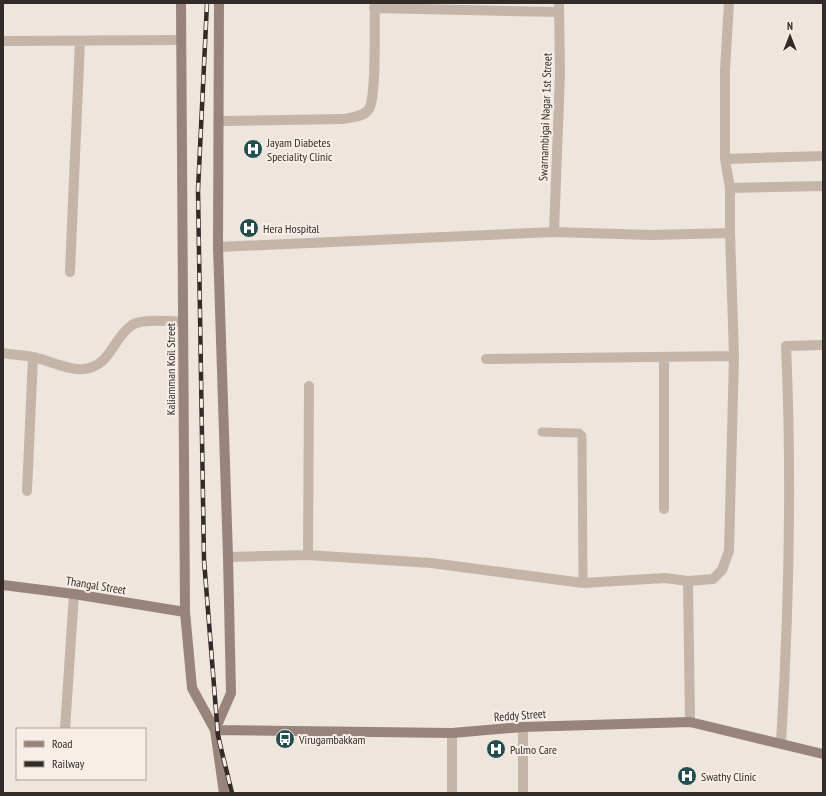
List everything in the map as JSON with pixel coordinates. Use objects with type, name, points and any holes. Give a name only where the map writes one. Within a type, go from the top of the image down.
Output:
[{"type":"main road","name":"Kaliamman Koil Street","points":[[180,3],[185,612],[192,688],[215,730],[224,793]]},
{"type":"main road","points":[[215,730],[231,693],[218,247],[220,121],[217,39],[219,3]]},
{"type":"main road","name":"Thangal Street","points":[[3,585],[74,594],[185,612]]},
{"type":"main road","name":"Reddy Street","points":[[215,730],[452,733],[523,727],[690,722],[823,754]]},
{"type":"street","points":[[228,557],[308,555],[431,563],[583,583],[665,578],[688,581],[713,579],[722,570],[729,551],[734,356],[730,188],[725,159],[725,70],[729,3]]},
{"type":"street","points":[[220,121],[344,119],[362,116],[369,110],[373,89],[375,6],[559,8]]},
{"type":"street","name":"Swarnambigai Nagar 1st Street","points":[[554,232],[560,74],[559,8]]},
{"type":"street","points":[[3,41],[180,40]]},
{"type":"street","points":[[70,272],[80,41]]},
{"type":"street","points":[[725,159],[823,156]]},
{"type":"street","points":[[730,188],[823,186]]},
{"type":"street","points":[[218,247],[554,232],[651,235],[730,233]]},
{"type":"street","points":[[3,353],[34,357],[83,369],[102,363],[133,324],[155,321],[183,322]]},
{"type":"street","points":[[781,743],[788,563],[789,414],[786,346],[823,345]]},
{"type":"street","points":[[486,359],[734,356]]},
{"type":"street","points":[[27,491],[34,357]]},
{"type":"street","points":[[664,357],[664,509]]},
{"type":"street","points":[[308,555],[309,386]]},
{"type":"street","points":[[688,581],[690,722]]},
{"type":"street","points":[[65,728],[74,594]]},
{"type":"street","points":[[523,727],[523,793]]},
{"type":"street","points":[[452,733],[452,793]]},
{"type":"lane","points":[[542,432],[574,432],[579,433],[582,436],[583,583]]},
{"type":"railway","points":[[207,3],[198,190],[204,560],[218,736],[232,793]]},
{"type":"place","name":"Jayam Diabetes Speciality Clinic","points":[[253,149]]},
{"type":"place","name":"Hera Hospital","points":[[249,228]]},
{"type":"place","name":"Virugambakkam","points":[[285,739]]},
{"type":"place","name":"Pulmo Care","points":[[496,749]]},
{"type":"place","name":"Swathy Clinic","points":[[687,776]]}]
